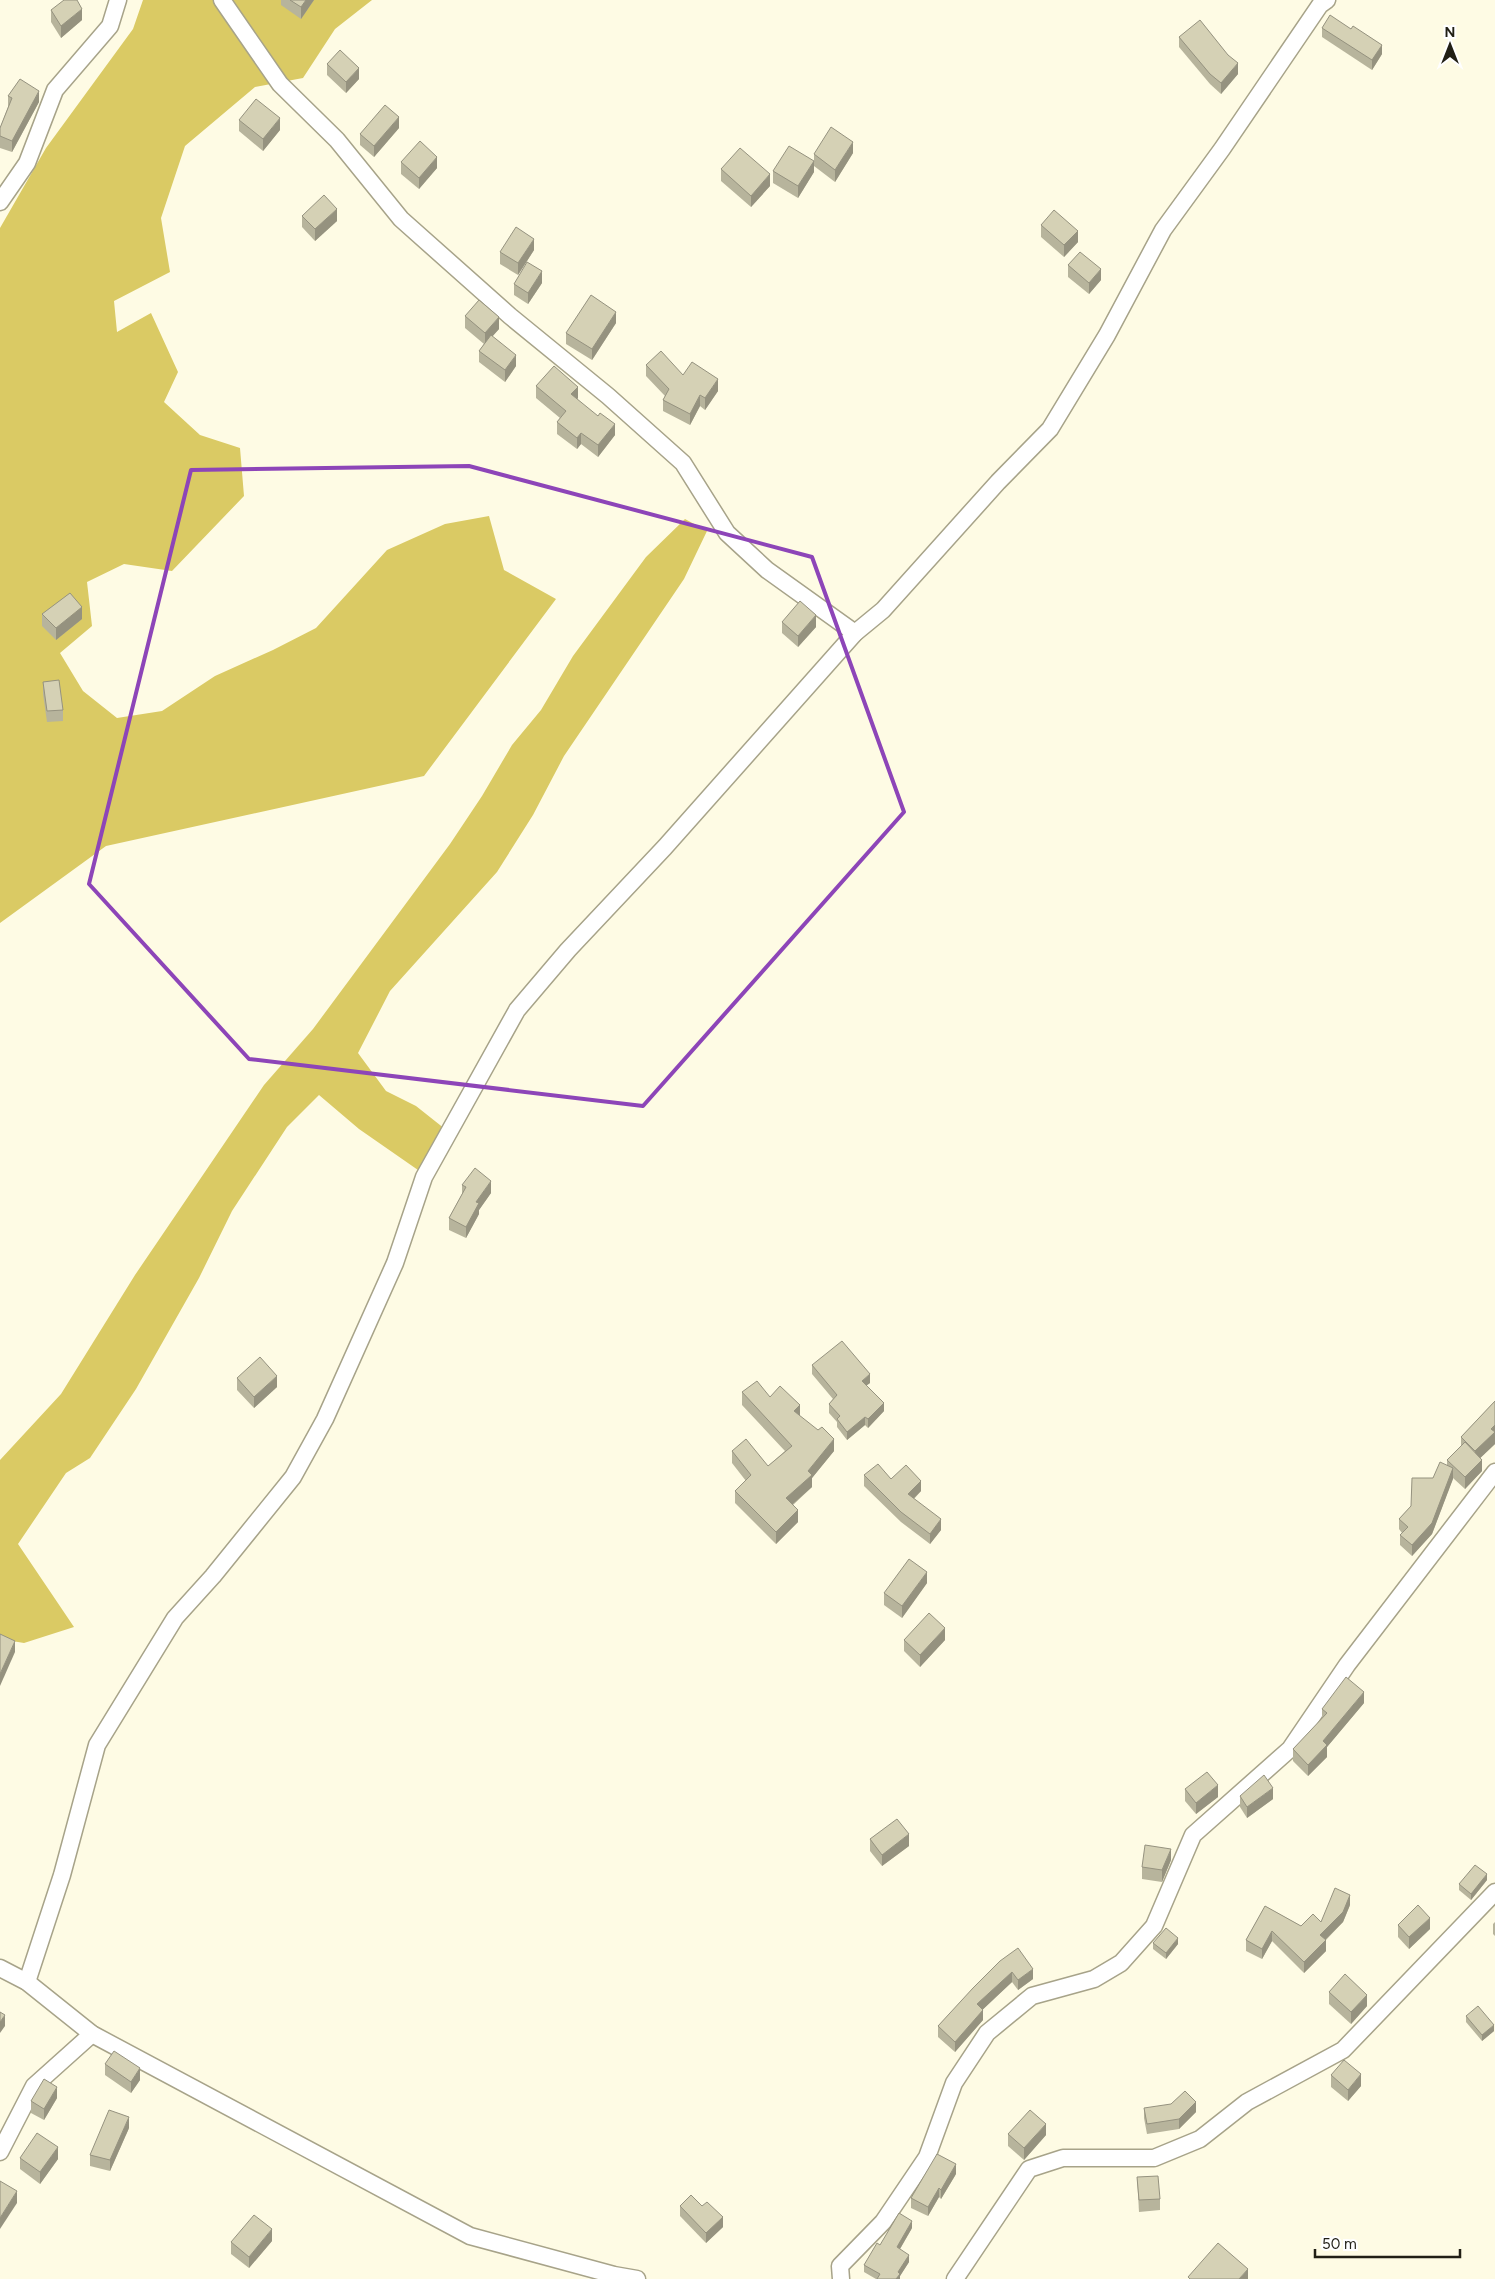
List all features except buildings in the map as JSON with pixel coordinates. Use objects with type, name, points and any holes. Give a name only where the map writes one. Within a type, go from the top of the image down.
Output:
[{"type":"street","points":[[0,202],[27,163],[55,90],[110,26],[118,0]]},
{"type":"street","points":[[222,0],[280,84],[337,140],[401,219],[510,316],[608,396],[683,463],[727,533],[768,570],[855,633]]},
{"type":"street","points":[[27,1982],[62,1875],[97,1745],[175,1618],[213,1576],[294,1477],[325,1419],[395,1263],[424,1177],[517,1010],[568,950],[664,848],[855,633],[883,610],[998,482],[1050,430],[1108,335],[1163,230],[1222,149],[1320,5],[1327,0]]},
{"type":"street","points":[[840,2279],[840,2266],[883,2222],[927,2157],[954,2083],[986,2034],[1032,1996],[1094,1980],[1121,1963],[1154,1926],[1193,1836],[1290,1749],[1347,1665],[1495,1472]]},
{"type":"street","points":[[955,2279],[1029,2170],[1063,2158],[1154,2158],[1200,2139],[1247,2102],[1343,2050],[1495,1892]]},
{"type":"street","points":[[0,1968],[27,1982],[92,2034],[470,2236],[614,2275],[637,2279]]},
{"type":"street","points":[[0,2152],[34,2086],[92,2034]]},
{"type":"highlighted area","points":[[469,466],[812,557],[904,812],[643,1106],[249,1059],[89,884],[191,470]]},
{"type":"shaded area","points":[[143,0],[372,0],[335,29],[303,78],[255,87],[185,146],[161,218],[170,272],[114,301],[117,332],[151,313],[178,372],[164,402],[200,435],[240,448],[244,496],[172,571],[124,564],[87,582],[92,626],[60,653],[83,691],[117,718],[162,711],[215,676],[316,628],[387,550],[445,524],[489,516],[504,570],[556,599],[424,776],[106,846],[0,923],[0,228],[46,148],[133,29]]},
{"type":"shaded area","points":[[685,519],[707,531],[684,579],[564,756],[533,815],[497,872],[390,991],[358,1053],[386,1091],[416,1106],[445,1129],[418,1170],[359,1129],[319,1095],[287,1127],[232,1211],[199,1278],[136,1389],[90,1458],[66,1473],[18,1544],[74,1627],[24,1643],[0,1639],[0,1460],[61,1394],[135,1275],[264,1085],[313,1029],[450,844],[482,796],[512,745],[541,710],[573,656],[646,557]]}]
